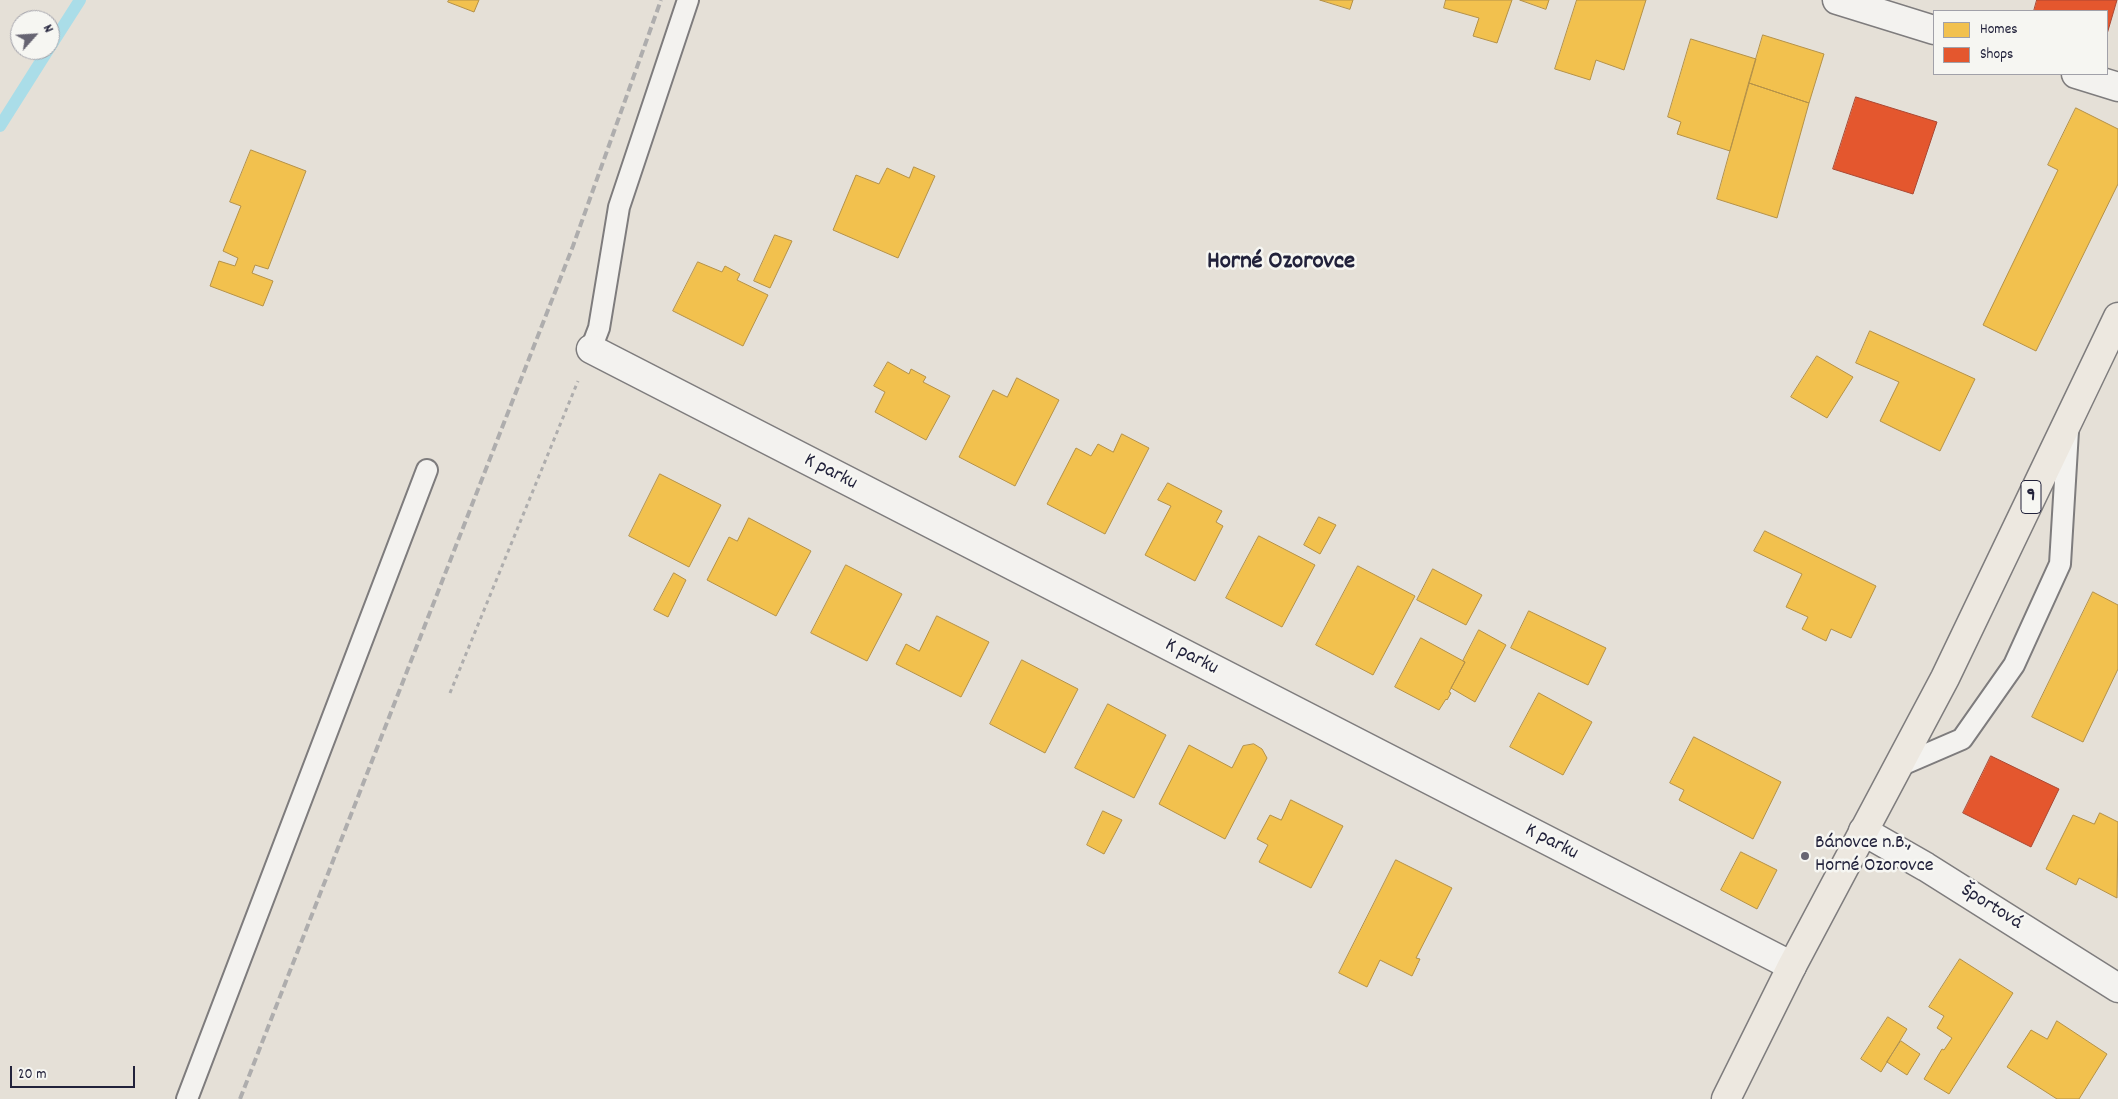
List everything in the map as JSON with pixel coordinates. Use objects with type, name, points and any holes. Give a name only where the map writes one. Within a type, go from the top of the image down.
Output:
[{"type":"main road","name":"9","points":[[1726,1099],[1792,966],[1945,678],[2118,317]]},
{"type":"street","points":[[1837,0],[1933,30]]},
{"type":"street","points":[[2079,75],[2118,87]]},
{"type":"street","name":"K parku","points":[[591,349],[1792,966]]},
{"type":"street","name":"Športová","points":[[1863,832],[1926,867],[2118,988]]},
{"type":"lane","points":[[591,349],[599,328],[619,208],[688,0]]},
{"type":"lane","points":[[1897,767],[1962,739],[2014,665],[2060,564],[2068,419]]},
{"type":"lane","points":[[187,1099],[427,470]]},
{"type":"path","points":[[450,693],[591,349]]},
{"type":"building: Homes","points":[[449,0],[479,0],[474,12],[448,2]]},
{"type":"building: Homes","points":[[1320,0],[1353,0],[1350,9]]},
{"type":"building: Homes","points":[[1446,0],[1512,0],[1497,43],[1473,36],[1479,18],[1444,8]]},
{"type":"building: Homes","points":[[1520,0],[1549,0],[1546,9]]},
{"type":"building: Homes","points":[[1577,0],[1646,0],[1624,70],[1596,60],[1590,80],[1555,69]]},
{"type":"building: Homes","points":[[1763,35],[1824,54],[1809,103],[1749,83]]},
{"type":"building: Homes","points":[[1691,39],[1756,59],[1730,151],[1677,134],[1681,122],[1668,117]]},
{"type":"building: Homes","points":[[1749,83],[1809,103],[1777,218],[1717,199]]},
{"type":"building: Homes","points":[[2076,108],[2118,129],[2118,184],[2036,351],[1983,325],[2058,170],[2048,165]]},
{"type":"building: Homes","points":[[251,150],[306,171],[268,269],[255,265],[252,273],[273,281],[263,306],[210,286],[219,261],[235,266],[238,258],[223,251],[241,206],[230,202]]},
{"type":"building: Homes","points":[[914,167],[935,176],[898,258],[833,230],[856,175],[879,184],[887,168],[909,178]]},
{"type":"building: Homes","points":[[775,235],[792,241],[770,288],[754,281]]},
{"type":"building: Homes","points":[[698,262],[722,272],[725,266],[740,274],[737,280],[768,295],[743,346],[673,311]]},
{"type":"building: Homes","points":[[1870,331],[1975,379],[1940,451],[1880,421],[1899,382],[1856,363]]},
{"type":"building: Homes","points":[[1817,356],[1853,377],[1827,418],[1791,397]]},
{"type":"building: Homes","points":[[888,362],[909,374],[911,369],[926,377],[923,382],[950,396],[926,440],[875,412],[885,392],[874,386]]},
{"type":"building: Homes","points":[[1017,378],[1059,400],[1015,486],[959,457],[993,390],[1007,397]]},
{"type":"building: Homes","points":[[1122,434],[1149,448],[1105,534],[1047,504],[1076,448],[1091,456],[1098,444],[1113,452]]},
{"type":"building: Homes","points":[[660,474],[721,505],[689,567],[629,536]]},
{"type":"building: Homes","points":[[1168,483],[1222,511],[1216,522],[1223,526],[1195,581],[1145,555],[1171,506],[1158,500]]},
{"type":"building: Homes","points":[[1319,517],[1336,525],[1320,554],[1304,545]]},
{"type":"building: Homes","points":[[749,518],[811,551],[776,616],[707,580],[729,537],[737,541]]},
{"type":"building: Homes","points":[[1765,531],[1876,586],[1851,638],[1831,629],[1826,641],[1802,629],[1808,617],[1786,607],[1802,574],[1754,551]]},
{"type":"building: Homes","points":[[1259,536],[1315,565],[1282,627],[1226,598]]},
{"type":"building: Homes","points":[[846,565],[902,594],[867,661],[811,633]]},
{"type":"building: Homes","points":[[1358,566],[1415,596],[1373,675],[1316,645]]},
{"type":"building: Homes","points":[[1433,569],[1482,595],[1466,625],[1417,600]]},
{"type":"building: Homes","points":[[674,573],[686,580],[668,617],[654,610]]},
{"type":"building: Homes","points":[[2093,592],[2118,605],[2118,669],[2083,742],[2032,717]]},
{"type":"building: Homes","points":[[1529,611],[1606,648],[1588,685],[1511,648]]},
{"type":"building: Homes","points":[[937,616],[989,642],[961,697],[896,664],[906,644],[919,651]]},
{"type":"building: Homes","points":[[1479,630],[1506,645],[1475,702],[1451,688]]},
{"type":"building: Homes","points":[[1421,638],[1465,662],[1449,692],[1451,693],[1439,710],[1395,687]]},
{"type":"building: Homes","points":[[1022,660],[1078,689],[1045,753],[990,724]]},
{"type":"building: Homes","points":[[1539,693],[1592,722],[1563,775],[1510,747]]},
{"type":"building: Homes","points":[[1108,704],[1166,735],[1134,798],[1075,768]]},
{"type":"building: Homes","points":[[1694,737],[1781,782],[1753,839],[1679,800],[1684,790],[1670,783]]},
{"type":"building: Homes","points":[[1254,744],[1262,749],[1267,758],[1225,839],[1159,804],[1189,745],[1232,768],[1243,746]]},
{"type":"building: Homes","points":[[1291,800],[1343,826],[1311,888],[1259,862],[1268,845],[1257,839],[1270,815],[1281,820]]},
{"type":"building: Homes","points":[[1103,811],[1122,820],[1104,854],[1087,845]]},
{"type":"building: Homes","points":[[2100,813],[2118,822],[2117,898],[2079,878],[2076,885],[2046,869],[2073,815],[2094,824]]},
{"type":"building: Homes","points":[[1741,852],[1777,870],[1757,909],[1721,890]]},
{"type":"building: Homes","points":[[1396,860],[1452,888],[1416,958],[1420,959],[1412,976],[1380,960],[1367,987],[1339,973]]},
{"type":"building: Homes","points":[[1960,959],[2013,993],[1949,1094],[1924,1079],[1942,1049],[1944,1050],[1952,1038],[1937,1028],[1944,1016],[1929,1007]]},
{"type":"building: Homes","points":[[1888,1017],[1907,1029],[1881,1072],[1861,1059]]},
{"type":"building: Homes","points":[[2057,1021],[2107,1054],[2079,1099],[2057,1099],[2007,1067],[2031,1030],[2047,1039]]},
{"type":"building: Homes","points":[[1901,1041],[1920,1054],[1907,1075],[1887,1062]]},
{"type":"building: Shops","points":[[2037,0],[2117,0],[2108,31],[2108,10],[2034,10]]},
{"type":"building: Shops","points":[[1856,97],[1937,122],[1913,194],[1833,169]]},
{"type":"building: Shops","points":[[1991,756],[2059,789],[2031,847],[1963,813]]},
{"type":"waterway","points":[[60,31],[80,0]]},
{"type":"waterway","points":[[0,126],[42,60]]},
{"type":"railway","points":[[240,1099],[573,246],[661,0]]},
{"type":"place","name":"Bánovce n.B., Horné Ozorovce","points":[[1805,856]]},
{"type":"district","name":"Horné Ozorovce","points":[[1281,264]]}]
